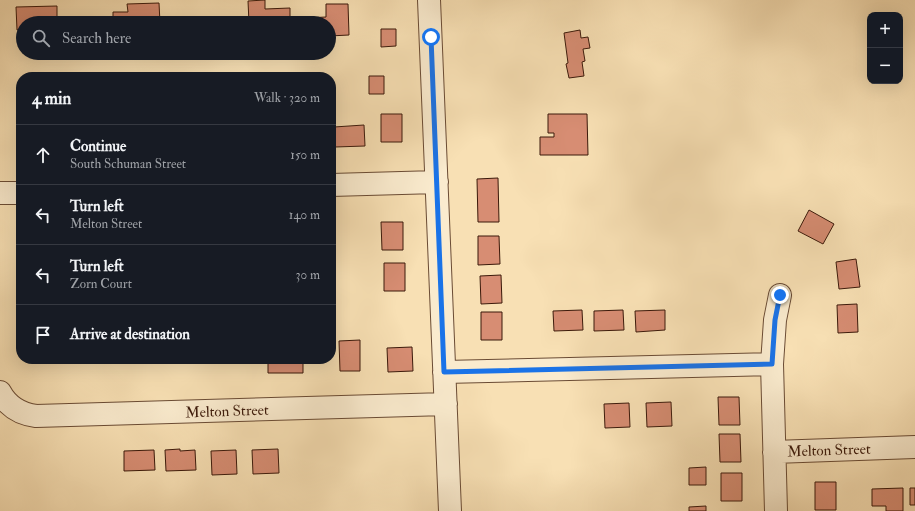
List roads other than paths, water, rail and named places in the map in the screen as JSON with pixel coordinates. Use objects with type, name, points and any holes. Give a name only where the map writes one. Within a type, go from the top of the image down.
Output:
[{"type":"street","points":[[430,0],[450,511]]},
{"type":"street","points":[[336,185],[437,182]]},
{"type":"street","points":[[0,193],[16,193]]},
{"type":"street","name":"Melton Street","points":[[780,295],[775,320],[772,364],[774,452],[915,447]]},
{"type":"street","points":[[444,372],[772,364]]},
{"type":"street","name":"Melton Street","points":[[5,399],[23,414],[36,416],[446,404]]},
{"type":"street","points":[[774,452],[776,511]]}]
